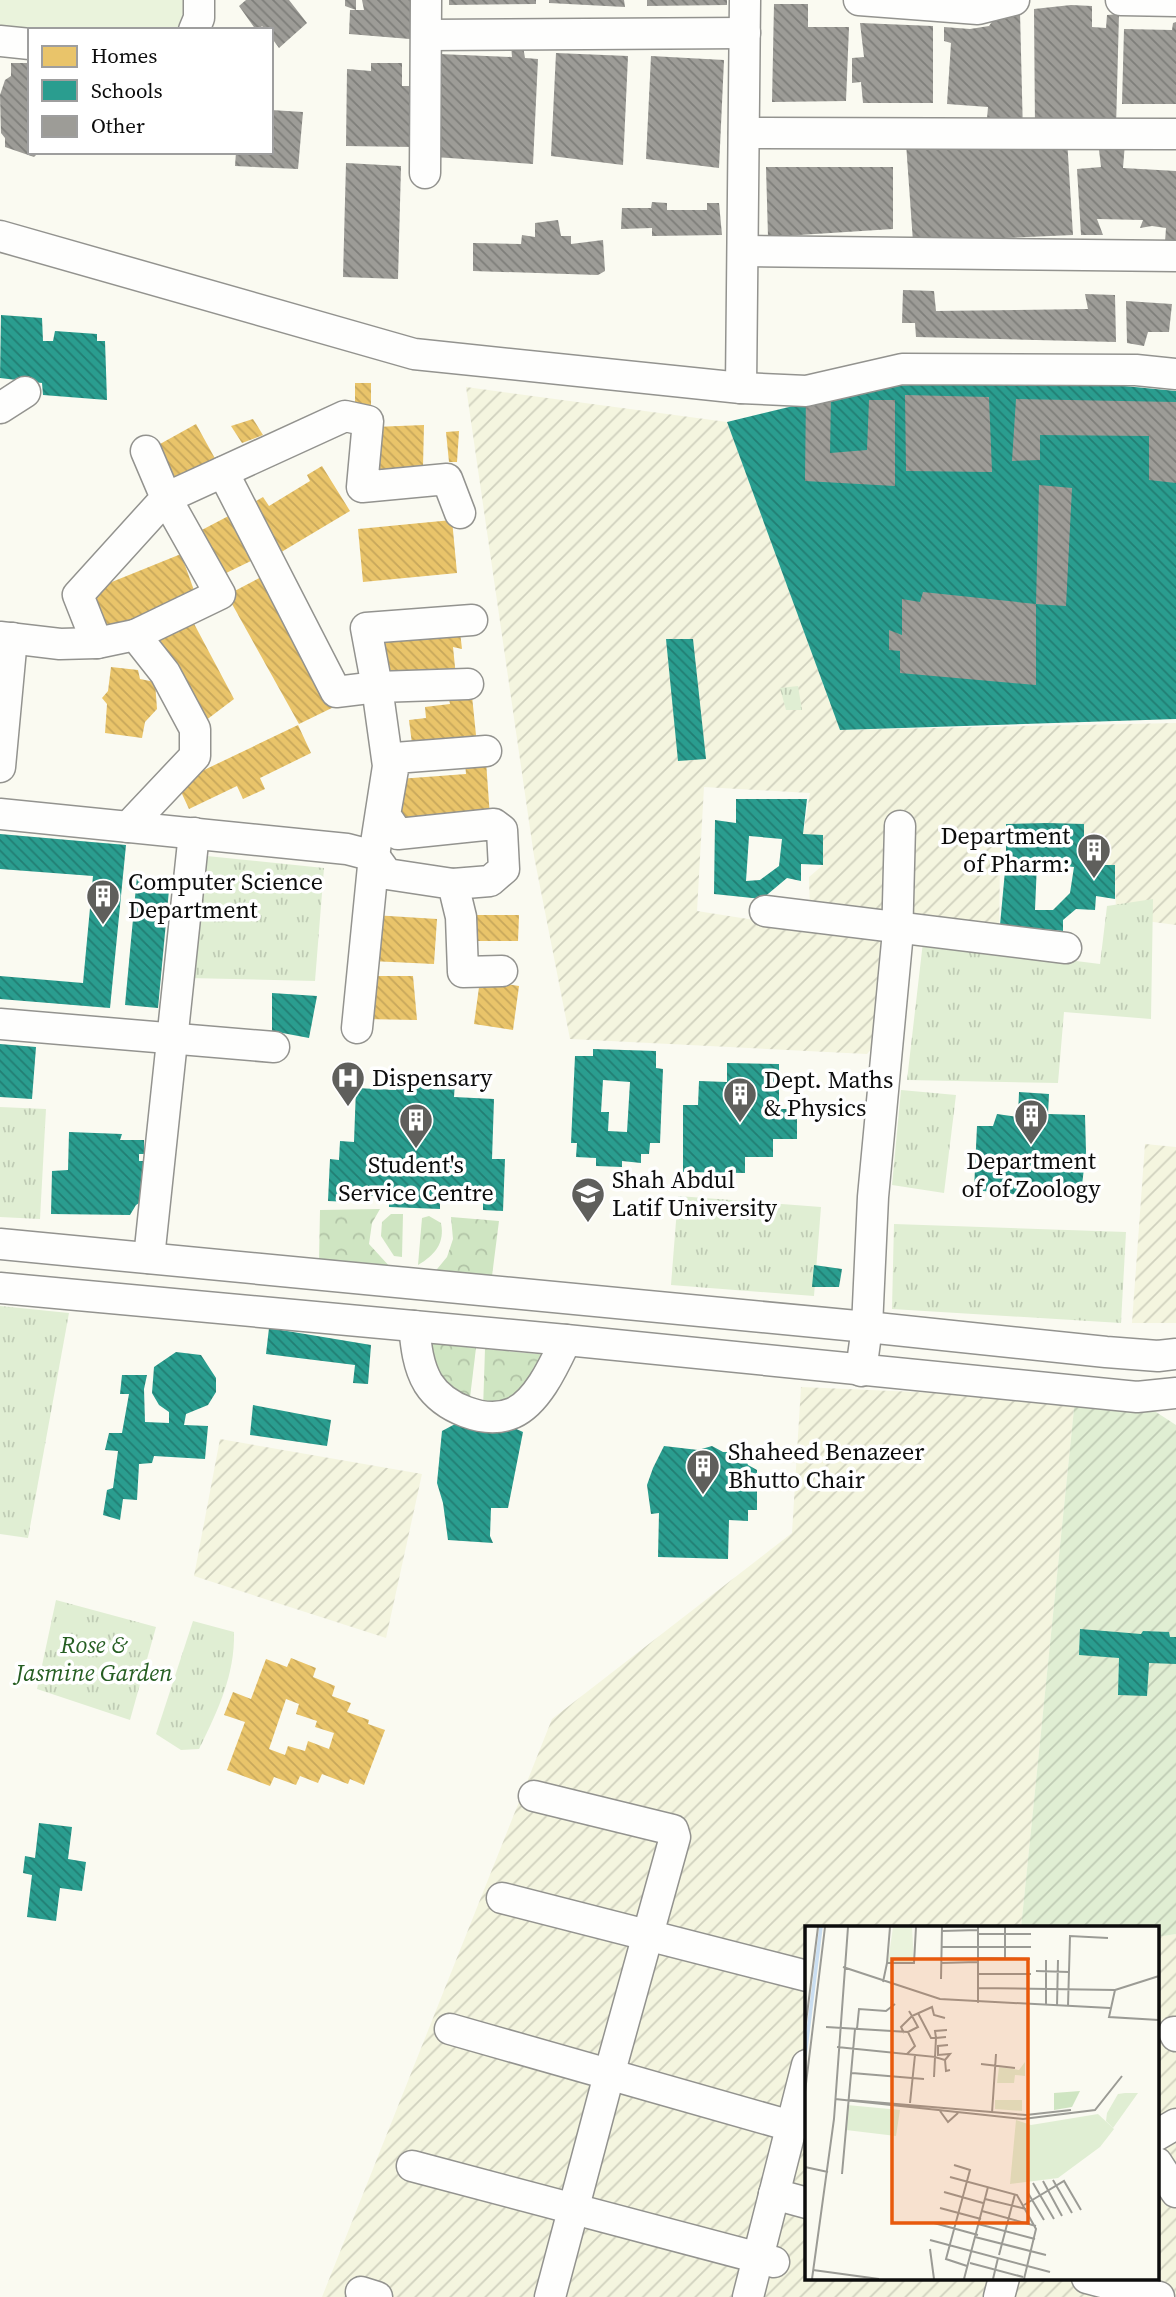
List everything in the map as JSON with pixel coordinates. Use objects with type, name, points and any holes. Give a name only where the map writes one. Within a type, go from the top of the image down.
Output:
[{"type":"street","points":[[195,28],[199,18],[199,0]]},
{"type":"street","points":[[425,173],[426,0]]},
{"type":"street","points":[[741,388],[745,0]]},
{"type":"street","points":[[859,0],[979,4],[1014,0]]},
{"type":"street","points":[[1121,0],[1176,1]]},
{"type":"street","points":[[426,35],[745,33]]},
{"type":"street","points":[[0,41],[28,44]]},
{"type":"street","points":[[744,133],[1176,134]]},
{"type":"street","points":[[0,236],[414,354],[741,388],[806,391],[902,369],[1136,370],[1176,374]]},
{"type":"street","points":[[743,251],[1176,256]]},
{"type":"street","points":[[0,408],[25,392]]},
{"type":"street","points":[[97,643],[78,594],[166,498],[345,416],[368,421],[362,487],[447,479],[460,513]]},
{"type":"street","points":[[0,767],[6,638],[60,644],[97,643],[135,635],[220,594],[166,498],[146,451]]},
{"type":"street","points":[[223,472],[336,692],[377,687],[468,684]]},
{"type":"street","points":[[357,1028],[374,856],[388,766],[366,628],[472,620]]},
{"type":"street","points":[[128,827],[195,756],[195,729],[165,673],[135,635]]},
{"type":"street","points":[[0,814],[346,849],[374,856],[387,874],[453,884],[489,881],[504,869],[502,830],[494,824],[398,834],[385,815],[394,758],[486,751]]},
{"type":"street","points":[[861,1371],[867,1326],[873,1197],[898,926],[900,826]]},
{"type":"street","points":[[149,1258],[194,833]]},
{"type":"street","points":[[453,884],[461,918],[463,972],[502,971]]},
{"type":"street","points":[[765,911],[1066,948]]},
{"type":"street","points":[[0,1024],[274,1048]]},
{"type":"street","points":[[0,1244],[867,1326],[1106,1352],[1158,1356],[1176,1354]]},
{"type":"street","points":[[87,1296],[93,1253]]},
{"type":"street","points":[[0,1288],[566,1340],[1138,1397],[1176,1393]]},
{"type":"street","points":[[414,1326],[417,1356],[429,1384],[454,1406],[468,1414],[483,1417],[514,1413],[536,1394],[566,1340]]},
{"type":"street","points":[[534,1796],[673,1830],[675,1837],[550,2297]]},
{"type":"street","points":[[502,1898],[805,1975]]},
{"type":"street","points":[[450,2029],[799,2130]]},
{"type":"street","points":[[748,2297],[766,2260],[790,2198],[805,2080]]},
{"type":"street","points":[[1158,2134],[1176,2124]]},
{"type":"street","points":[[412,2166],[766,2260]]},
{"type":"street","points":[[765,2297],[766,2260]]},
{"type":"street","points":[[999,2297],[1003,2280]]},
{"type":"street","points":[[1095,2280],[1159,2297]]},
{"type":"green space","points":[[0,0],[189,0],[184,28],[0,30]]},
{"type":"green space","points":[[466,387],[727,422],[840,730],[1176,723],[1176,925],[1116,917],[1115,865],[1084,865],[1084,824],[1006,824],[1000,852],[999,940],[810,911],[809,877],[823,865],[823,836],[803,834],[810,793],[704,787],[697,911],[897,942],[874,1046],[867,1054],[570,1039],[534,856]]},
{"type":"green space","points":[[798,686],[802,710],[786,710],[780,688]]},
{"type":"green space","points":[[197,855],[324,868],[315,981],[188,978]]},
{"type":"green space","points":[[1153,899],[1151,1019],[1064,1012],[1058,1083],[907,1080],[923,942],[1100,964],[1107,906]]},
{"type":"green space","points":[[901,1090],[956,1095],[944,1193],[892,1185]]},
{"type":"green space","points":[[0,1107],[46,1109],[40,1219],[0,1217]]},
{"type":"green space","points":[[1145,1144],[1176,1147],[1176,1323],[1132,1323]]},
{"type":"green space","points":[[678,1196],[821,1207],[814,1296],[671,1285]]},
{"type":"green space","points":[[380,1209],[372,1223],[369,1244],[391,1268],[319,1263],[320,1210]]},
{"type":"green space","points":[[391,1214],[403,1214],[402,1257],[394,1256],[381,1236],[382,1222]]},
{"type":"green space","points":[[429,1216],[441,1223],[440,1242],[434,1253],[418,1265],[422,1218]]},
{"type":"green space","points":[[451,1217],[499,1221],[492,1276],[433,1274],[447,1257],[453,1239]]},
{"type":"green space","points":[[894,1224],[1126,1232],[1121,1323],[892,1309]]},
{"type":"green space","points":[[0,1306],[69,1313],[28,1538],[0,1534]]},
{"type":"green space","points":[[420,1342],[476,1348],[468,1414],[429,1384]]},
{"type":"green space","points":[[485,1349],[549,1355],[514,1413],[483,1410]]},
{"type":"green space","points":[[801,1387],[1075,1399],[1021,1926],[805,1926],[805,2280],[1158,2280],[1158,1937],[1176,1934],[1176,2297],[322,2297],[552,1719],[792,1533]]},
{"type":"green space","points":[[1075,1399],[1139,1401],[1176,1425],[1176,1934],[1158,1937],[1158,1926],[1021,1926]]},
{"type":"green space","points":[[220,1439],[422,1474],[386,1638],[194,1576]]},
{"type":"green space","name":"Rose & Jasmine Garden","points":[[56,1600],[156,1627],[130,1720],[37,1689]]},
{"type":"green space","points":[[193,1621],[234,1632],[234,1648],[224,1692],[199,1749],[181,1750],[156,1734]]},
{"type":"building: Homes","points":[[355,383],[371,383],[371,410],[355,407]]},
{"type":"building: Homes","points":[[253,419],[263,435],[242,443],[231,426]]},
{"type":"building: Homes","points":[[196,424],[218,464],[174,489],[151,449]]},
{"type":"building: Homes","points":[[424,425],[423,466],[380,471],[374,427]]},
{"type":"building: Homes","points":[[459,431],[457,462],[449,462],[446,432]]},
{"type":"building: Homes","points":[[322,466],[350,511],[273,557],[244,508],[263,497],[269,506],[310,481],[307,475]]},
{"type":"building: Homes","points":[[238,511],[261,556],[220,576],[198,532]]},
{"type":"building: Homes","points":[[452,520],[457,573],[363,582],[358,529]]},
{"type":"building: Homes","points":[[181,554],[196,596],[98,635],[82,594]]},
{"type":"building: Homes","points":[[265,575],[340,704],[299,724],[227,595]]},
{"type":"building: Homes","points":[[191,618],[234,699],[201,724],[157,636]]},
{"type":"building: Homes","points":[[459,623],[462,649],[453,647],[456,677],[378,685],[374,636]]},
{"type":"building: Homes","points":[[111,667],[138,670],[140,679],[155,682],[157,709],[145,722],[142,738],[105,733],[107,704],[102,698],[108,691]]},
{"type":"building: Homes","points":[[472,696],[477,745],[413,752],[409,720],[426,718],[425,707],[450,704],[449,699]]},
{"type":"building: Homes","points":[[298,725],[311,753],[260,778],[265,789],[243,799],[237,786],[189,809],[177,783]]},
{"type":"building: Homes","points":[[486,761],[490,817],[403,824],[399,779],[466,774],[465,763]]},
{"type":"building: Homes","points":[[373,915],[437,919],[434,964],[371,961]]},
{"type":"building: Homes","points":[[464,915],[519,915],[518,941],[464,941]]},
{"type":"building: Homes","points":[[368,976],[413,976],[417,1020],[363,1019]]},
{"type":"building: Homes","points":[[480,980],[519,986],[513,1030],[474,1024]]},
{"type":"building: Homes","points":[[291,1658],[316,1668],[313,1677],[335,1686],[332,1696],[351,1703],[347,1712],[369,1720],[368,1724],[385,1730],[364,1785],[350,1779],[348,1784],[322,1774],[318,1783],[300,1776],[296,1785],[274,1777],[270,1786],[227,1770],[245,1722],[224,1715],[233,1692],[251,1699],[266,1659],[287,1667]],"holes":[[[286,1699],[299,1704],[296,1714],[317,1721],[315,1727],[334,1733],[329,1749],[308,1741],[305,1751],[288,1746],[285,1755],[269,1749]]]},
{"type":"building: Schools","points":[[1,315],[42,318],[43,341],[53,341],[55,331],[97,334],[97,341],[105,341],[107,400],[43,395],[42,383],[0,378]]},
{"type":"building: Schools","points":[[1042,378],[1176,391],[1176,719],[840,730],[727,422],[872,387]]},
{"type":"building: Schools","points":[[666,639],[693,639],[706,759],[678,761]]},
{"type":"building: Schools","points":[[736,799],[807,799],[803,834],[823,835],[823,865],[801,864],[801,881],[787,878],[762,899],[714,894],[715,820],[736,823]],"holes":[[[749,836],[782,839],[779,866],[760,880],[746,881]]]},
{"type":"building: Schools","name":"Department of Pharm:","points":[[1006,824],[1084,824],[1084,865],[1115,865],[1115,899],[1096,896],[1095,910],[1076,909],[1063,920],[1063,931],[1000,925],[1006,860]],"holes":[[[1037,863],[1074,867],[1070,893],[1053,910],[1035,910]]]},
{"type":"building: Schools","name":"Computer Science Department","points":[[0,834],[126,845],[110,1008],[0,999],[0,976],[83,983],[93,876],[0,869]]},
{"type":"building: Schools","points":[[137,876],[170,879],[158,1008],[125,1005]]},
{"type":"building: Schools","points":[[272,993],[317,996],[309,1038],[272,1031]]},
{"type":"building: Schools","points":[[0,1044],[36,1047],[32,1099],[0,1097]]},
{"type":"building: Schools","points":[[593,1049],[656,1051],[656,1068],[663,1069],[660,1143],[650,1143],[649,1154],[641,1154],[641,1163],[622,1161],[622,1167],[596,1166],[596,1158],[576,1157],[577,1143],[571,1143],[575,1056],[593,1056]],"holes":[[[603,1080],[630,1082],[627,1132],[608,1131],[609,1112],[601,1112]]]},
{"type":"building: Schools","name":"Dept. Maths & Physics","points":[[727,1063],[779,1064],[779,1109],[797,1109],[797,1139],[773,1139],[773,1157],[745,1157],[745,1173],[683,1172],[683,1105],[698,1105],[699,1081],[727,1082]]},
{"type":"building: Schools","name":"Student's Service Centre","points":[[396,1080],[455,1082],[454,1097],[494,1099],[492,1159],[505,1159],[503,1211],[483,1210],[483,1198],[440,1196],[440,1209],[389,1207],[389,1196],[349,1195],[349,1202],[328,1201],[330,1159],[339,1160],[340,1141],[354,1142],[356,1088],[396,1090]]},
{"type":"building: Schools","name":"Department of of Zoology","points":[[1019,1092],[1049,1094],[1048,1114],[1085,1115],[1086,1152],[1081,1193],[1053,1190],[1047,1198],[974,1190],[977,1126],[993,1126],[997,1114],[1018,1117]]},
{"type":"building: Schools","points":[[69,1132],[122,1134],[120,1140],[144,1140],[144,1154],[139,1154],[139,1161],[144,1161],[144,1200],[136,1205],[130,1215],[51,1214],[52,1171],[68,1170]]},
{"type":"building: Schools","points":[[814,1265],[842,1269],[839,1287],[812,1287]]},
{"type":"building: Schools","points":[[269,1328],[371,1345],[368,1384],[353,1383],[355,1365],[266,1354]]},
{"type":"building: Schools","points":[[176,1352],[201,1355],[216,1378],[216,1392],[208,1405],[186,1414],[184,1425],[208,1426],[205,1459],[154,1456],[152,1463],[139,1464],[137,1500],[123,1499],[120,1520],[103,1515],[107,1490],[113,1488],[118,1451],[105,1450],[109,1433],[122,1433],[129,1394],[120,1394],[122,1375],[147,1375],[144,1389],[145,1422],[169,1423],[169,1412],[159,1405],[152,1393],[154,1367]]},
{"type":"building: Schools","points":[[253,1405],[331,1420],[327,1446],[250,1435]]},
{"type":"building: Schools","points":[[457,1423],[505,1424],[523,1432],[508,1508],[491,1508],[490,1536],[493,1543],[448,1540],[443,1503],[437,1483],[442,1431]]},
{"type":"building: Schools","name":"Shaheed Benazeer Bhutto Chair","points":[[664,1446],[698,1450],[712,1446],[723,1452],[744,1454],[748,1465],[757,1470],[757,1510],[748,1510],[748,1521],[729,1520],[728,1559],[658,1557],[659,1513],[651,1514],[647,1485]]},
{"type":"building: Schools","points":[[1080,1629],[1141,1634],[1143,1631],[1169,1632],[1170,1637],[1176,1637],[1176,1664],[1149,1663],[1147,1696],[1118,1695],[1119,1658],[1079,1655]]},
{"type":"building: Schools","points":[[39,1823],[72,1827],[68,1859],[86,1862],[82,1891],[60,1888],[56,1921],[27,1917],[32,1875],[23,1873],[25,1856],[35,1858]]},
{"type":"building: Other","points":[[246,0],[289,0],[307,23],[279,48],[273,40],[273,28],[255,28],[239,6]]},
{"type":"building: Other","points":[[345,0],[356,0],[356,10],[345,6]]},
{"type":"building: Other","points":[[362,0],[411,0],[410,39],[349,34],[350,10],[364,10]]},
{"type":"building: Other","points":[[449,0],[536,0],[536,4],[449,5]]},
{"type":"building: Other","points":[[549,0],[624,0],[625,7],[549,3]]},
{"type":"building: Other","points":[[647,0],[727,0],[727,5],[647,6]]},
{"type":"building: Other","points":[[774,4],[808,4],[808,27],[849,27],[846,101],[772,102]]},
{"type":"building: Other","points":[[1092,6],[1092,27],[1106,28],[1107,15],[1119,14],[1116,128],[1035,128],[1034,9]]},
{"type":"building: Other","points":[[1020,12],[1023,134],[986,130],[988,107],[947,104],[951,43],[944,41],[944,27],[970,29],[989,26],[996,16]]},
{"type":"building: Other","points":[[1176,22],[1176,104],[1122,104],[1124,29],[1172,30],[1173,23]]},
{"type":"building: Other","points":[[860,23],[933,26],[933,103],[863,103],[861,82],[852,83],[852,58],[864,57]]},
{"type":"building: Other","points":[[511,45],[523,46],[525,58],[538,59],[533,164],[435,157],[439,54],[512,57]]},
{"type":"building: Other","points":[[556,53],[628,56],[623,165],[551,156]]},
{"type":"building: Other","points":[[651,56],[724,60],[719,168],[646,159]]},
{"type":"building: Other","points":[[11,63],[28,63],[28,154],[37,154],[34,157],[5,147],[5,138],[1,133],[0,95],[5,80],[11,76]]},
{"type":"building: Other","points":[[371,63],[402,63],[402,86],[414,86],[412,147],[346,146],[347,69],[371,71]]},
{"type":"building: Other","points":[[273,110],[303,112],[298,169],[235,166],[236,154],[273,154]]},
{"type":"building: Other","points":[[1067,139],[1073,235],[913,242],[906,143]]},
{"type":"building: Other","points":[[1098,141],[1125,143],[1123,168],[1176,171],[1176,242],[1165,242],[1166,228],[1140,228],[1143,220],[1097,219],[1103,235],[1081,235],[1077,169],[1101,167]]},
{"type":"building: Other","points":[[346,163],[401,166],[398,279],[343,277]]},
{"type":"building: Other","points":[[766,167],[893,167],[893,229],[768,237]]},
{"type":"building: Other","points":[[652,202],[667,203],[667,210],[707,210],[707,203],[719,203],[722,235],[652,236],[652,228],[621,229],[622,208],[651,208]]},
{"type":"building: Other","points":[[558,220],[561,236],[571,236],[571,244],[603,240],[605,271],[598,275],[473,271],[473,243],[521,244],[522,235],[535,237],[535,223]]},
{"type":"building: Other","points":[[903,290],[934,291],[936,311],[1088,309],[1085,294],[1115,295],[1116,342],[916,337],[915,323],[902,323]]},
{"type":"building: Other","points":[[1126,301],[1172,304],[1169,332],[1148,332],[1144,346],[1127,343]]},
{"type":"building: Other","points":[[806,391],[831,397],[830,453],[867,450],[869,400],[895,400],[895,486],[805,481]]},
{"type":"building: Other","points":[[905,395],[989,397],[992,472],[906,471]]},
{"type":"building: Other","points":[[1016,399],[1176,402],[1176,483],[1149,480],[1149,436],[1040,435],[1040,460],[1012,461]]},
{"type":"building: Other","points":[[1039,485],[1072,488],[1066,606],[1036,604]]},
{"type":"building: Other","points":[[923,592],[1036,604],[1036,685],[900,673],[900,651],[889,650],[889,630],[902,635],[902,599],[920,602]]},
{"type":"place","name":"Department of Pharm:","points":[[1094,880]]},
{"type":"place","name":"Computer Science Department","points":[[103,926]]},
{"type":"place","name":"Dispensary","points":[[348,1108]]},
{"type":"place","name":"Dept. Maths & Physics","points":[[740,1124]]},
{"type":"place","name":"Department of of Zoology","points":[[1031,1146]]},
{"type":"place","name":"Student's Service Centre","points":[[416,1150]]},
{"type":"place","name":"Shah Abdul Latif University","points":[[588,1224]]},
{"type":"place","name":"Shaheed Benazeer Bhutto Chair","points":[[703,1496]]}]
